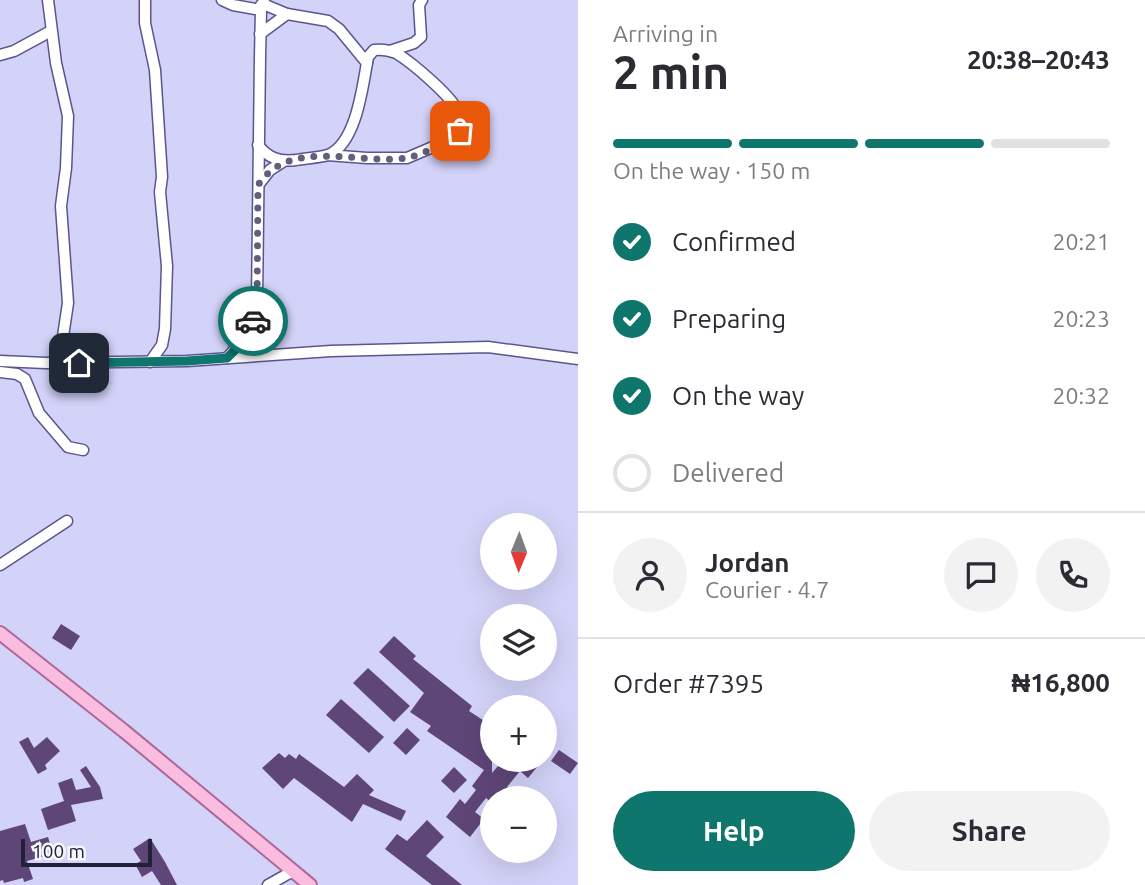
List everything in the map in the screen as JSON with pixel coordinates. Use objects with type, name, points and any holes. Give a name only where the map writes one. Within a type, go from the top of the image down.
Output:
[{"type":"main road","points":[[0,633],[124,731],[310,885]]},
{"type":"street","points":[[48,0],[56,63],[68,116],[61,206],[68,303],[60,363]]},
{"type":"street","points":[[145,0],[145,23],[155,70],[162,177],[160,192],[167,266],[164,339],[150,362]]},
{"type":"street","points":[[222,0],[233,5],[262,3],[287,14],[328,21],[340,29],[367,63]]},
{"type":"street","points":[[390,51],[414,43],[421,37],[419,5],[422,0]]},
{"type":"street","points":[[227,358],[251,331],[257,301],[262,3]]},
{"type":"street","points":[[261,34],[287,14]]},
{"type":"street","points":[[0,55],[14,51],[51,31]]},
{"type":"street","points":[[258,145],[268,157],[284,161],[327,155],[407,158],[456,137],[460,131],[460,116],[443,93],[408,62],[390,51],[358,50]]},
{"type":"street","points":[[327,155],[338,149],[348,134],[359,104],[371,52]]},
{"type":"street","points":[[258,185],[270,170],[284,161]]},
{"type":"street","points":[[0,361],[150,362],[331,351],[488,347],[578,359]]},
{"type":"street","points":[[0,372],[21,376],[39,413],[62,441],[72,449],[83,450]]},
{"type":"street","points":[[0,565],[67,522]]},
{"type":"street","points":[[268,885],[293,871]]},
{"type":"building","points":[[61,624],[80,636],[71,650],[52,638]]},
{"type":"building","points":[[394,636],[416,656],[413,659],[472,706],[469,711],[480,718],[480,767],[427,731],[431,726],[410,712],[424,693],[379,652]]},
{"type":"building","points":[[368,668],[410,706],[394,722],[353,683]]},
{"type":"building","points":[[341,699],[384,737],[369,753],[326,715]]},
{"type":"building","points":[[407,728],[420,740],[406,755],[393,743]]},
{"type":"building","points":[[28,737],[34,748],[47,737],[60,751],[45,765],[47,769],[38,774],[19,742]]},
{"type":"building","points":[[559,750],[578,763],[570,774],[557,765]]},
{"type":"building","points":[[279,753],[285,758],[289,754],[296,759],[299,754],[344,787],[357,774],[374,790],[369,795],[406,811],[401,821],[363,804],[352,822],[294,778],[283,789],[262,768]]},
{"type":"building","points":[[86,766],[100,787],[103,799],[71,805],[76,821],[48,830],[41,809],[64,801],[58,783],[72,778],[76,790],[91,787],[80,770]]},
{"type":"building","points":[[454,767],[467,780],[454,793],[441,781]]},
{"type":"building","points":[[482,772],[519,772],[508,786],[480,786],[480,806],[475,812],[480,816],[480,824],[470,837],[446,817],[460,799],[465,804],[476,790],[472,786]]},
{"type":"building","points":[[521,772],[533,772],[528,778]]},
{"type":"building","points":[[427,820],[444,837],[426,856],[462,885],[432,885],[385,849],[397,834],[407,841]]},
{"type":"building","points":[[25,824],[31,842],[48,837],[53,854],[27,861],[33,879],[24,882],[23,878],[4,883],[3,880],[0,881],[0,831]]},
{"type":"building","points":[[150,838],[177,885],[161,885],[152,871],[142,877],[135,864],[141,861],[133,849]]},
{"type":"way so far","points":[[253,321],[257,301],[258,185],[264,175],[284,161],[327,155],[407,158],[456,137],[460,131]]},
{"type":"route","points":[[79,363],[227,358],[247,338],[253,321]]}]
